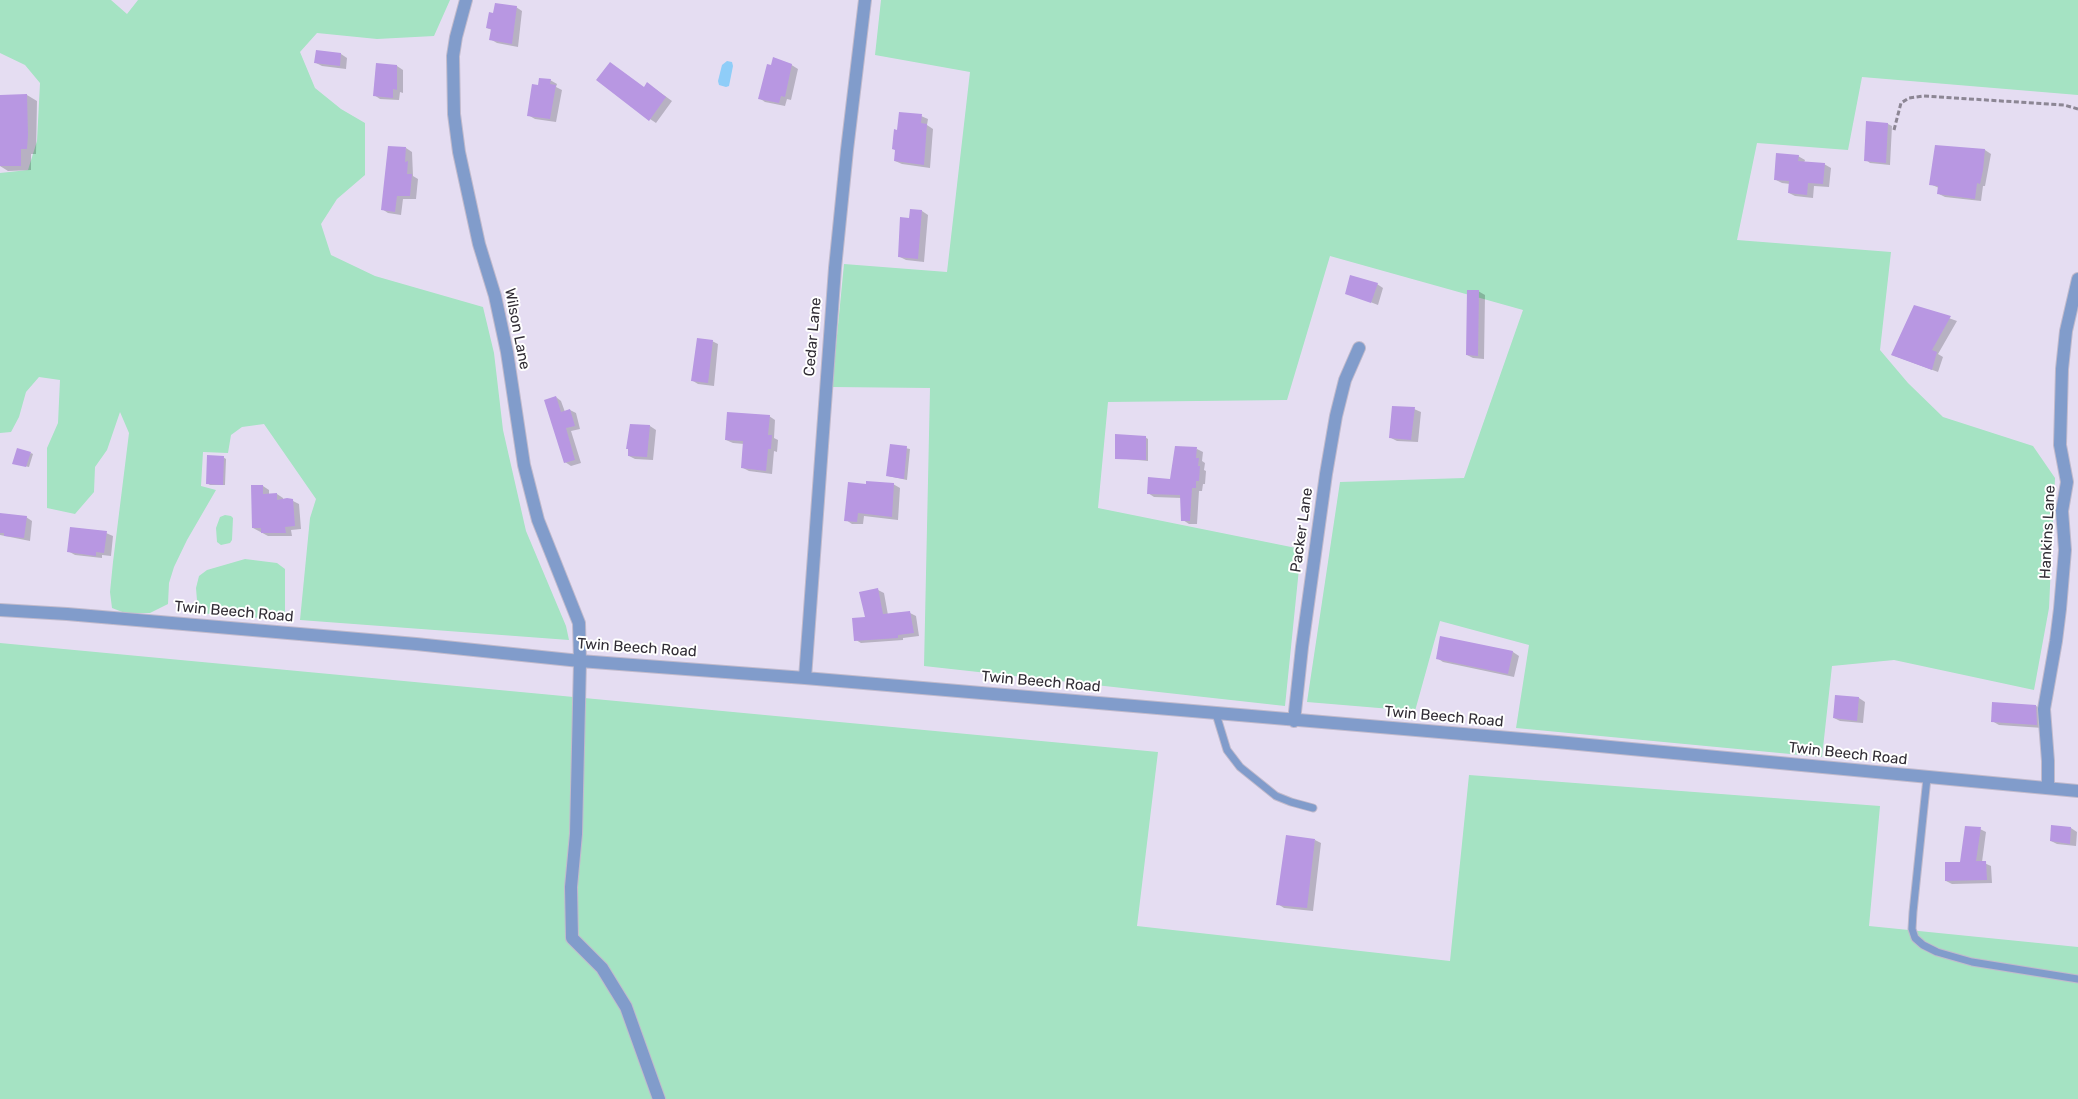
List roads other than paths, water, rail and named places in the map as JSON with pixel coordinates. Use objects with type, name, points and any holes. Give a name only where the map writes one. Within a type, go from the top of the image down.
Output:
[{"type":"street","name":"Wilson Lane","points":[[466,0],[453,56],[454,114],[459,152],[479,244],[495,296],[507,352],[524,465],[538,520],[579,623],[580,661],[576,834],[571,887],[572,938],[602,968],[626,1007],[659,1099]]},
{"type":"street","name":"Cedar Lane","points":[[805,678],[835,268],[865,0]]},
{"type":"street","name":"Hankins Lane","points":[[2048,788],[2044,709],[2056,641],[2065,550],[2062,511],[2067,482],[2060,445],[2062,369],[2066,331],[2078,278]]},
{"type":"street","name":"Packer Lane","points":[[1294,721],[1302,647],[1336,416],[1345,380],[1359,348]]},
{"type":"street","name":"Twin Beech Road","points":[[0,610],[379,641],[580,661],[805,678],[1567,743],[2078,791]]},
{"type":"lane","points":[[1216,714],[1227,750],[1240,767],[1276,796],[1313,808]]},
{"type":"lane","points":[[1927,778],[1913,912],[1912,929],[1915,938],[1923,945],[1937,952],[1964,960],[2078,979]]},
{"type":"water","points":[[727,61],[732,62],[733,66],[729,86],[726,87],[719,85],[718,81],[722,65]]}]
